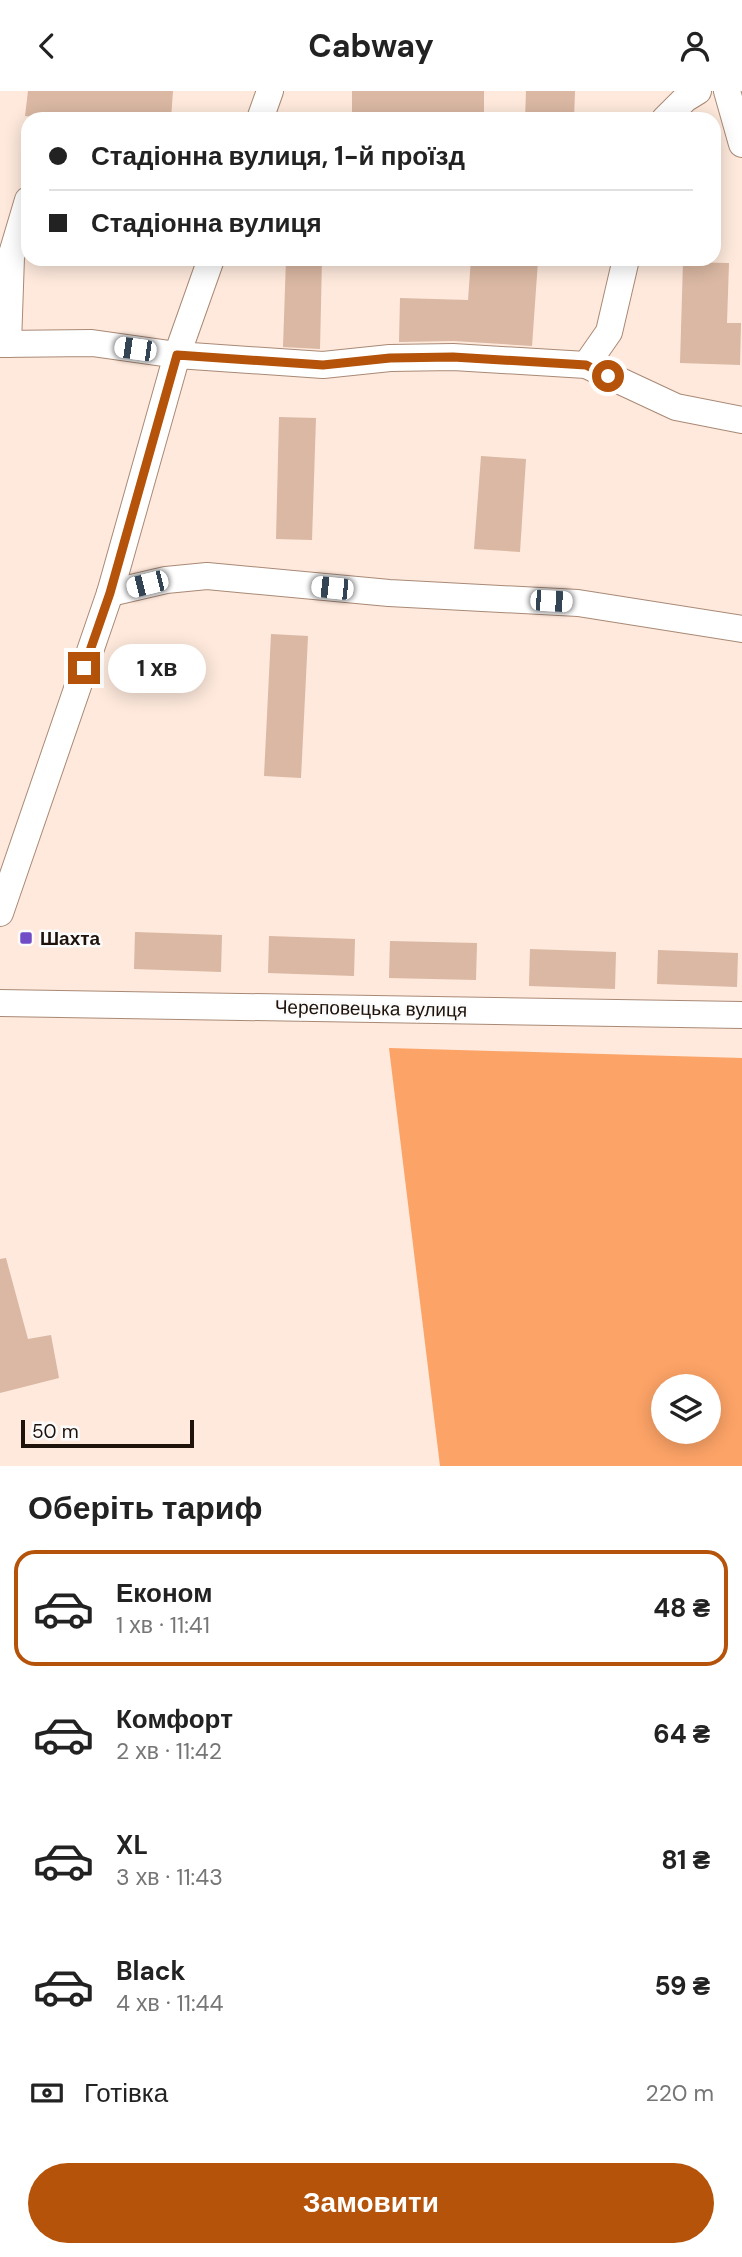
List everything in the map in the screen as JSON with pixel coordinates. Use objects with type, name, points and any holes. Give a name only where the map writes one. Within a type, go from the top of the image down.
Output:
[{"type":"street","points":[[262,112],[270,91]]},
{"type":"street","points":[[727,91],[742,144]]},
{"type":"street","points":[[672,112],[689,94]]},
{"type":"street","points":[[21,223],[11,257],[4,344],[92,343],[177,355],[323,365],[390,358],[453,357],[586,365],[676,407],[742,421]]},
{"type":"street","points":[[0,912],[110,593],[177,355],[209,266]]},
{"type":"street","points":[[586,365],[610,332],[624,266]]},
{"type":"street","points":[[110,593],[166,580],[207,576],[389,593],[578,603],[742,629]]},
{"type":"street","name":"Череповецька вулиця","points":[[3,996],[742,1015]]},
{"type":"shaded area","points":[[389,1048],[742,1058],[742,1466],[440,1466]]},
{"type":"building","points":[[28,91],[173,91],[172,112],[25,112]]},
{"type":"building","points":[[352,91],[484,91],[484,112],[352,112]]},
{"type":"building","points":[[526,91],[575,91],[574,112],[525,112]]},
{"type":"building","points":[[721,263],[729,263],[727,323],[741,323],[740,365],[680,363],[683,266],[721,266]]},
{"type":"building","points":[[286,266],[322,266],[320,349],[283,347]]},
{"type":"building","points":[[470,266],[538,266],[532,346],[454,341],[399,342],[400,298],[468,300]]},
{"type":"building","points":[[279,417],[316,418],[312,540],[276,539]]},
{"type":"building","points":[[481,456],[526,459],[520,552],[474,549]]},
{"type":"building","points":[[271,634],[308,636],[301,778],[264,776]]},
{"type":"building","points":[[135,932],[222,935],[221,972],[134,969]]},
{"type":"building","points":[[269,936],[355,939],[354,976],[268,973]]},
{"type":"building","points":[[390,941],[477,943],[476,980],[389,978]]},
{"type":"building","points":[[530,949],[616,952],[615,989],[529,986]]},
{"type":"building","points":[[658,950],[738,953],[737,987],[657,984]]},
{"type":"building","points":[[6,1258],[28,1339],[51,1335],[59,1378],[0,1393],[0,1259]]},
{"type":"place","name":"Шахта","points":[[26,938]]},
{"type":"route","points":[[84,668],[110,593],[177,355],[323,365],[390,358],[453,357],[586,365],[608,376]]}]
